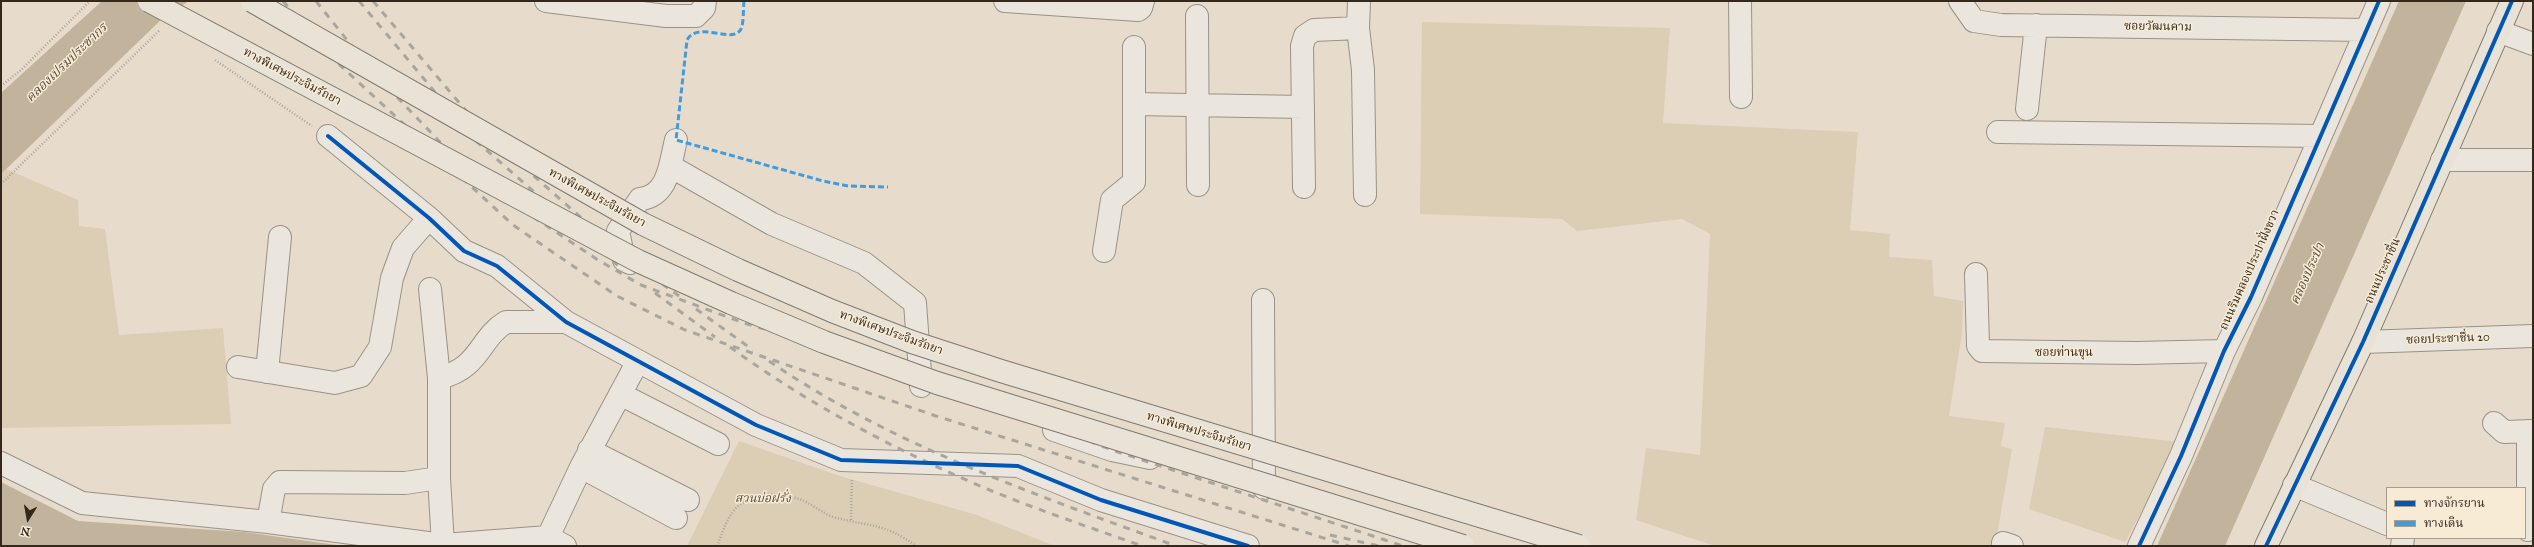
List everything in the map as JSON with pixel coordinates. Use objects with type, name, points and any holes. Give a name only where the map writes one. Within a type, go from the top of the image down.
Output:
[{"type":"main road","name":"ทางพิเศษประจิมรัถยา","points":[[148,1],[638,261],[731,303],[824,342],[937,383],[1463,546]]},
{"type":"main road","name":"ทางพิเศษประจิมรัถยา","points":[[252,1],[643,224],[738,270],[832,311],[912,342],[1037,383],[1580,546]]},
{"type":"main road","name":"ถนนประชาชื่น","points":[[2266,546],[2363,342],[2512,1]]},
{"type":"street","points":[[546,1],[666,16],[696,16],[704,8],[705,1]]},
{"type":"street","points":[[1005,1],[1138,10],[1142,8],[1143,1]]},
{"type":"street","points":[[1359,1],[1358,28],[1363,70],[1365,195]]},
{"type":"street","points":[[1740,1],[1741,97]]},
{"type":"street","name":"ซอยวัฒนคาม","points":[[1960,1],[1974,20],[2001,25],[2366,30]]},
{"type":"street","name":"ถนนริมคลองประปาฝั่งขวา","points":[[2139,546],[2181,456],[2224,351],[2251,297],[2379,1]]},
{"type":"street","points":[[1197,16],[1198,185]]},
{"type":"street","points":[[2027,109],[2036,25]]},
{"type":"street","points":[[1304,188],[1302,46],[1305,36],[1314,30],[1358,28]]},
{"type":"street","points":[[2498,31],[2533,44]]},
{"type":"street","points":[[1104,251],[1112,200],[1134,182],[1134,47]]},
{"type":"street","points":[[1134,104],[1303,107]]},
{"type":"street","points":[[1998,132],[2320,136]]},
{"type":"street","points":[[328,136],[429,218],[464,251],[497,266],[566,322],[756,425],[841,460],[1018,466],[1100,500],[1248,546]]},
{"type":"street","points":[[676,140],[670,166],[660,192],[650,198],[640,199],[618,231],[624,260],[665,283],[738,316],[921,386],[979,402],[1112,450],[1171,462],[1471,546]]},
{"type":"street","points":[[2442,160],[2533,160]]},
{"type":"street","points":[[670,166],[772,224],[864,263],[915,303],[921,386]]},
{"type":"street","points":[[238,367],[335,383],[361,376],[380,347],[392,278],[403,248],[429,218]]},
{"type":"street","points":[[267,372],[280,237]]},
{"type":"street","name":"ซอยท่านขุน","points":[[1976,274],[1978,346],[1982,351],[2128,353],[2224,351]]},
{"type":"street","points":[[430,289],[439,378],[440,478],[443,544]]},
{"type":"street","points":[[1263,300],[1264,488]]},
{"type":"street","points":[[439,378],[451,375],[475,359],[499,326],[506,322],[566,322]]},
{"type":"street","name":"ซอยประชาชื่น 20","points":[[2363,342],[2533,336]]},
{"type":"street","points":[[1,463],[82,503],[268,522],[443,544],[556,541],[585,459],[638,361]]},
{"type":"street","points":[[620,394],[718,444]]},
{"type":"street","points":[[2494,423],[2504,432],[2530,431],[2531,497],[2529,530]]},
{"type":"street","points":[[585,459],[688,500]]},
{"type":"street","points":[[585,459],[676,518]]},
{"type":"street","points":[[268,522],[274,489],[280,482],[405,483],[440,478]]},
{"type":"street","points":[[2294,485],[2386,524]]},
{"type":"path","points":[[1,86],[37,54],[90,1]]},
{"type":"path","points":[[1,184],[164,26]]},
{"type":"path","points":[[210,57],[328,136]]},
{"type":"path","points":[[851,520],[852,460]]},
{"type":"path","points":[[717,546],[729,516],[747,498],[776,494],[791,497],[835,518],[872,524],[898,533],[916,546]]},
{"type":"green space","points":[[1422,22],[1670,28],[1663,123],[1858,132],[1850,230],[1890,234],[1889,257],[1932,260],[1934,296],[1963,301],[1962,333],[1949,416],[2005,423],[2001,446],[2012,449],[1995,546],[1715,546],[1636,520],[1646,448],[1700,455],[1710,234],[1682,219],[1577,231],[1562,219],[1420,214]]},
{"type":"green space","points":[[6,169],[78,200],[79,226],[105,229],[119,335],[223,328],[231,424],[1,428],[1,174]]},
{"type":"green space","points":[[2045,427],[2180,442],[2125,542],[2029,509]]},
{"type":"green space","name":"สวนบ่อฝรั่ง","points":[[739,441],[840,476],[977,515],[1055,546],[687,546]]},
{"type":"water","name":"คลองเปรมประชากร","points":[[102,1],[189,1],[164,17],[1,174],[1,93]]},
{"type":"water","name":"คลองประปา","points":[[2399,1],[2466,1],[2225,546],[2157,546]]},
{"type":"water","points":[[1,482],[78,521],[244,532],[344,546],[1,546]]},
{"type":"railway","points":[[283,1],[328,54],[513,225],[617,296],[685,330],[936,416],[1349,546]]},
{"type":"railway","points":[[316,1],[370,69],[440,142],[478,176],[520,208],[598,260],[641,285],[744,323],[922,375],[1112,450],[1403,546]]},
{"type":"railway","points":[[359,1],[475,140],[623,270]]},
{"type":"railway","points":[[373,1],[484,132],[628,259],[679,296]]},
{"type":"railway","points":[[655,293],[715,337]]},
{"type":"railway","points":[[696,309],[753,350]]},
{"type":"railway","points":[[730,347],[761,369],[824,408],[923,460],[992,491],[1142,546]]},
{"type":"railway","points":[[769,361],[816,391],[865,419],[916,443],[967,466],[1071,508],[1176,546]]},
{"type":"railway","points":[[1330,535],[1379,546]]},
{"type":"marked path","points":[[744,1],[742,26],[737,33],[731,35],[699,32],[692,34],[687,40],[676,140],[823,181],[848,186],[888,187]]},
{"type":"cycle path","points":[[2139,546],[2181,456],[2224,351],[2251,297],[2379,1]]},
{"type":"cycle path","points":[[2266,546],[2363,342],[2512,1]]},
{"type":"cycle path","points":[[328,136],[429,218],[464,251],[497,266],[566,322],[756,425],[841,460],[1018,466],[1101,500],[1248,546]]}]
